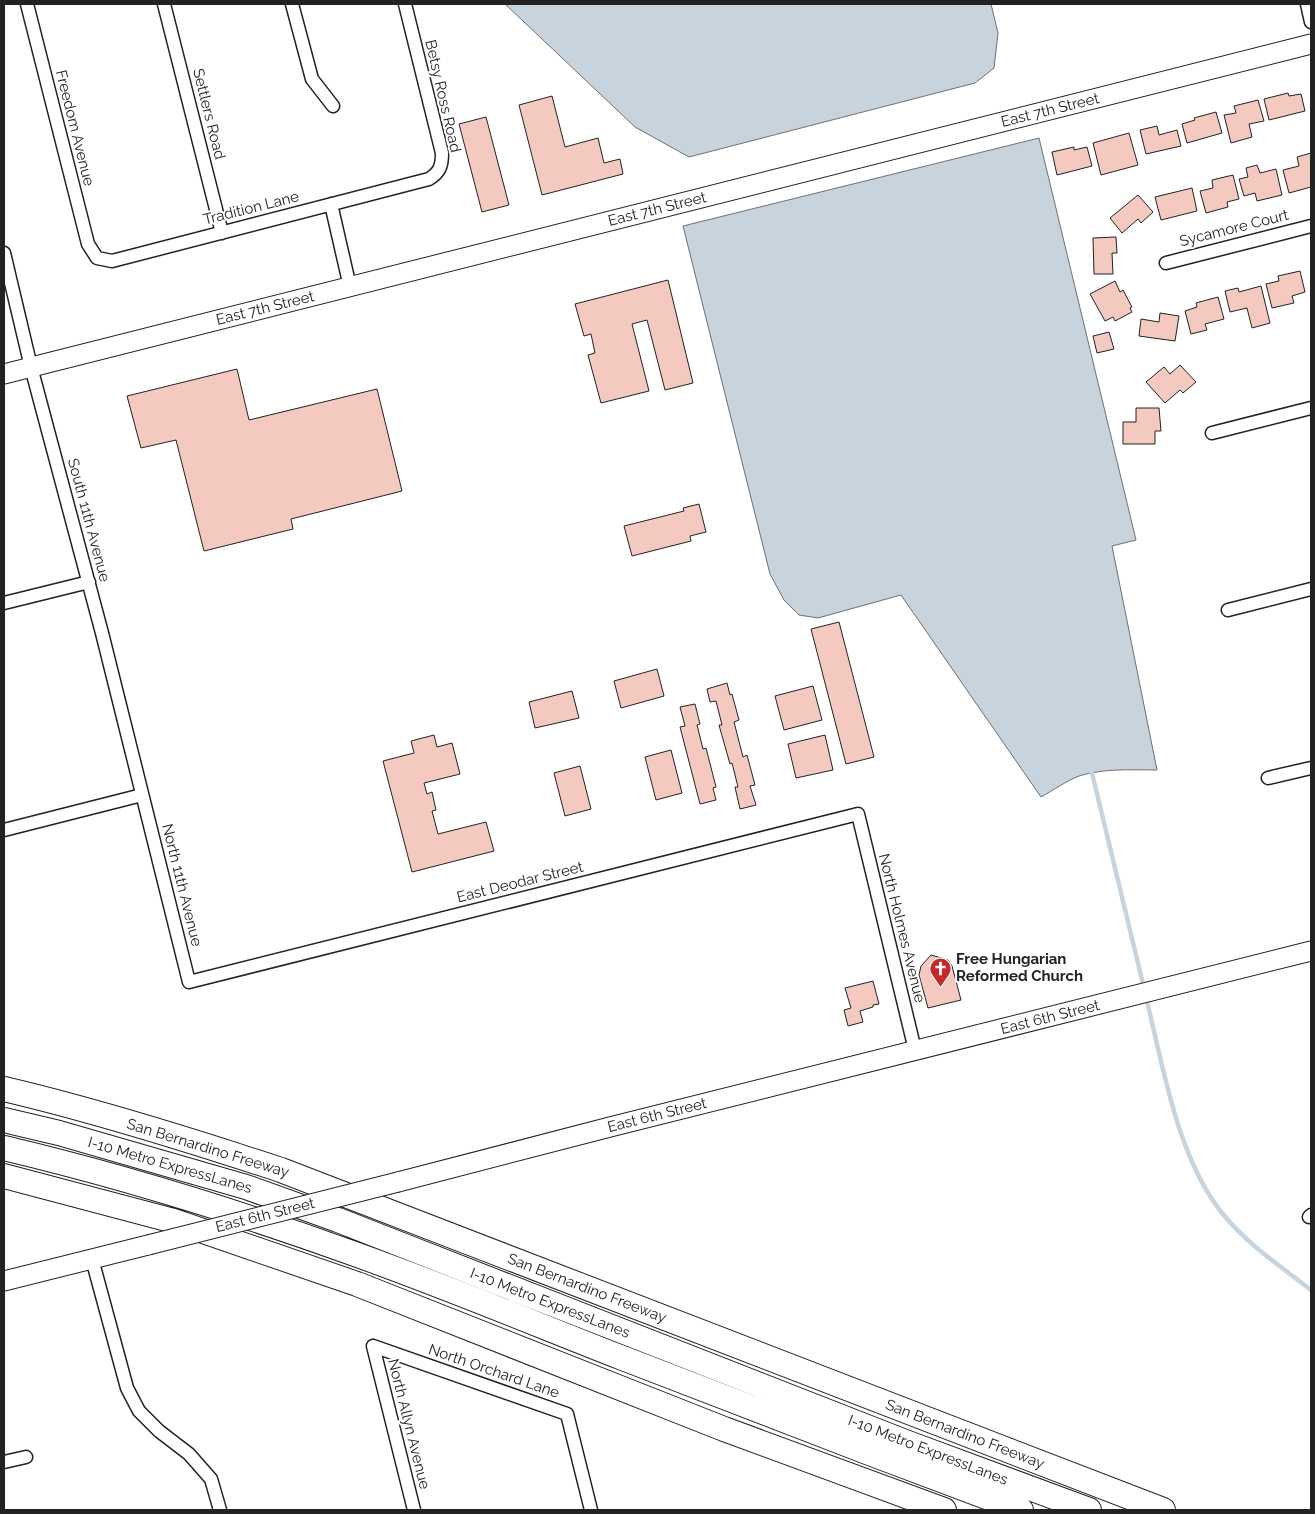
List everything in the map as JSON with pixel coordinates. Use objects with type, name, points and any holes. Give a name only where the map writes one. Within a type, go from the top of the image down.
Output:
[{"type":"highway","name":"San Bernardino Freeway","points":[[4,1089],[196,1142],[281,1170],[1158,1509]]},
{"type":"highway","name":"I-10 Metro ExpressLanes","points":[[4,1120],[246,1187],[311,1210],[908,1443],[1089,1510]]},
{"type":"highway","points":[[35,1128],[196,1142]]},
{"type":"highway","name":"I-10 Metro ExpressLanes","points":[[4,1148],[76,1165],[189,1198],[353,1253],[765,1414],[1021,1510]]},
{"type":"highway","points":[[4,1176],[174,1221],[285,1259],[366,1288],[724,1429],[944,1510]]},
{"type":"highway","points":[[724,1429],[974,1493]]},
{"type":"main road","name":"East 7th Street","points":[[4,374],[1311,44]]},
{"type":"main road","name":"East 6th Street","points":[[4,1281],[1311,951]]},
{"type":"street","name":"Freedom Avenue","points":[[27,4],[88,244],[97,258]]},
{"type":"street","name":"Settlers Road","points":[[164,4],[222,233]]},
{"type":"street","points":[[292,4],[312,79],[333,106]]},
{"type":"street","name":"Betsy Ross Road","points":[[331,204],[429,179],[441,169],[442,152],[405,4]]},
{"type":"street","points":[[1307,4],[1311,22]]},
{"type":"street","name":"Tradition Lane","points":[[97,258],[112,261],[331,204]]},
{"type":"street","points":[[331,204],[350,287]]},
{"type":"street","name":"Sycamore Court","points":[[1166,263],[1311,226]]},
{"type":"street","name":"South 11th Avenue","points":[[4,254],[31,367],[89,582],[142,795]]},
{"type":"street","points":[[1212,433],[1311,408]]},
{"type":"street","points":[[4,603],[89,582]]},
{"type":"street","points":[[1228,610],[1311,589]]},
{"type":"street","points":[[1268,778],[1311,768]]},
{"type":"street","points":[[4,830],[142,795]]},
{"type":"street","name":"North 11th Avenue","points":[[142,795],[189,982]]},
{"type":"street","name":"East Deodar Street","points":[[189,982],[858,814]]},
{"type":"street","name":"North Holmes Avenue","points":[[858,814],[915,1050]]},
{"type":"street","points":[[92,1260],[127,1388],[139,1411],[159,1432],[189,1454],[211,1479],[220,1510]]},
{"type":"street","name":"North Allyn Avenue","points":[[373,1346],[414,1510]]},
{"type":"street","name":"North Orchard Lane","points":[[373,1346],[567,1414],[591,1510]]},
{"type":"street","points":[[4,1462],[26,1457]]},
{"type":"shaded area","points":[[505,4],[991,4],[998,33],[994,68],[975,83],[689,157],[635,127]]},
{"type":"shaded area","points":[[1039,138],[1136,540],[1112,546],[1157,770],[1118,770],[1088,773],[1069,780],[1041,797],[901,595],[818,618],[799,615],[784,600],[770,574],[683,226]]},
{"type":"building","points":[[1288,93],[1289,96],[1301,94],[1305,111],[1269,120],[1264,99]]},
{"type":"building","points":[[552,96],[565,147],[598,138],[604,163],[620,159],[623,174],[542,195],[519,105]]},
{"type":"building","points":[[1258,100],[1264,121],[1249,124],[1252,137],[1231,143],[1224,115],[1236,113],[1234,106]]},
{"type":"building","points":[[1216,112],[1222,133],[1187,143],[1182,124],[1195,120],[1194,118]]},
{"type":"building","points":[[486,117],[509,205],[482,212],[459,124]]},
{"type":"building","points":[[1157,126],[1159,135],[1177,130],[1181,146],[1146,154],[1140,130]]},
{"type":"building","points":[[1129,133],[1138,165],[1101,175],[1093,143]]},
{"type":"building","points":[[1074,147],[1074,150],[1087,147],[1092,166],[1057,175],[1052,152]]},
{"type":"building","points":[[1311,153],[1311,187],[1289,193],[1283,170],[1299,166],[1297,157]]},
{"type":"building","points":[[1257,165],[1260,173],[1276,169],[1282,195],[1257,201],[1255,193],[1244,196],[1239,179],[1248,177],[1246,168]]},
{"type":"building","points":[[1233,175],[1239,199],[1227,202],[1228,207],[1206,213],[1200,191],[1213,188],[1212,180]]},
{"type":"building","points":[[1192,188],[1197,211],[1161,220],[1155,197]]},
{"type":"building","points":[[1138,195],[1153,212],[1141,223],[1138,219],[1122,233],[1110,218]]},
{"type":"building","points":[[1116,237],[1117,253],[1112,253],[1113,274],[1094,274],[1093,238]]},
{"type":"building","points":[[1300,271],[1305,292],[1292,296],[1294,303],[1272,308],[1266,284],[1279,281],[1278,276]]},
{"type":"building","points":[[668,280],[693,383],[665,390],[647,320],[632,324],[649,391],[601,403],[588,355],[595,353],[591,334],[584,336],[575,304]]},
{"type":"building","points":[[1115,281],[1120,292],[1123,290],[1132,307],[1130,308],[1132,312],[1115,321],[1113,317],[1105,321],[1090,294]]},
{"type":"building","points":[[1261,286],[1270,323],[1252,328],[1247,308],[1230,312],[1225,291],[1238,288],[1239,292]]},
{"type":"building","points":[[1218,297],[1224,319],[1205,324],[1207,330],[1191,334],[1185,311],[1197,307],[1196,303]]},
{"type":"building","points":[[1160,313],[1179,316],[1175,341],[1139,336],[1141,319],[1159,322]]},
{"type":"building","points":[[1109,332],[1114,349],[1097,353],[1093,336]]},
{"type":"building","points":[[1180,365],[1196,382],[1183,393],[1180,390],[1165,403],[1146,382],[1164,367],[1170,374]]},
{"type":"building","points":[[237,369],[249,420],[377,389],[402,491],[291,519],[293,529],[204,551],[176,440],[141,448],[127,396]]},
{"type":"building","points":[[1136,408],[1159,408],[1161,431],[1155,431],[1155,444],[1123,444],[1123,422],[1136,422]]},
{"type":"building","points":[[699,504],[706,532],[690,536],[691,541],[632,556],[624,526],[684,511],[683,508]]},
{"type":"building","points":[[839,622],[874,757],[846,764],[811,629]]},
{"type":"building","points":[[657,669],[664,696],[621,708],[614,681]]},
{"type":"building","points":[[727,683],[739,720],[734,722],[743,757],[747,755],[755,785],[750,786],[756,805],[740,809],[735,787],[738,787],[719,725],[722,725],[716,701],[710,702],[707,689]]},
{"type":"building","points":[[813,686],[822,720],[784,730],[775,696]]},
{"type":"building","points":[[572,691],[579,718],[535,728],[529,702]]},
{"type":"building","points":[[695,704],[700,724],[697,725],[703,749],[706,748],[716,787],[713,788],[716,800],[700,804],[680,727],[685,726],[680,707]]},
{"type":"building","points":[[434,735],[437,747],[452,743],[460,774],[424,783],[427,794],[432,792],[436,810],[432,811],[438,834],[486,822],[494,851],[412,872],[383,761],[414,753],[411,741]]},
{"type":"building","points":[[825,735],[833,770],[796,778],[788,744]]},
{"type":"building","points":[[671,750],[682,793],[656,800],[645,757]]},
{"type":"building","points":[[580,766],[591,809],[565,816],[554,773]]},
{"type":"building","name":"Free Hungarian Reformed Church","points":[[931,955],[948,960],[952,966],[961,1000],[928,1008],[919,975],[921,966]]},
{"type":"building","points":[[873,981],[879,1004],[860,1011],[863,1022],[848,1026],[844,1010],[851,1008],[845,988]]},
{"type":"waterway","points":[[1092,773],[1144,988]]},
{"type":"waterway","points":[[1146,997],[1174,1110],[1194,1165],[1207,1190],[1222,1213],[1242,1235],[1311,1290]]},
{"type":"place","name":"Free Hungarian Reformed Church","points":[[940,987]]}]
